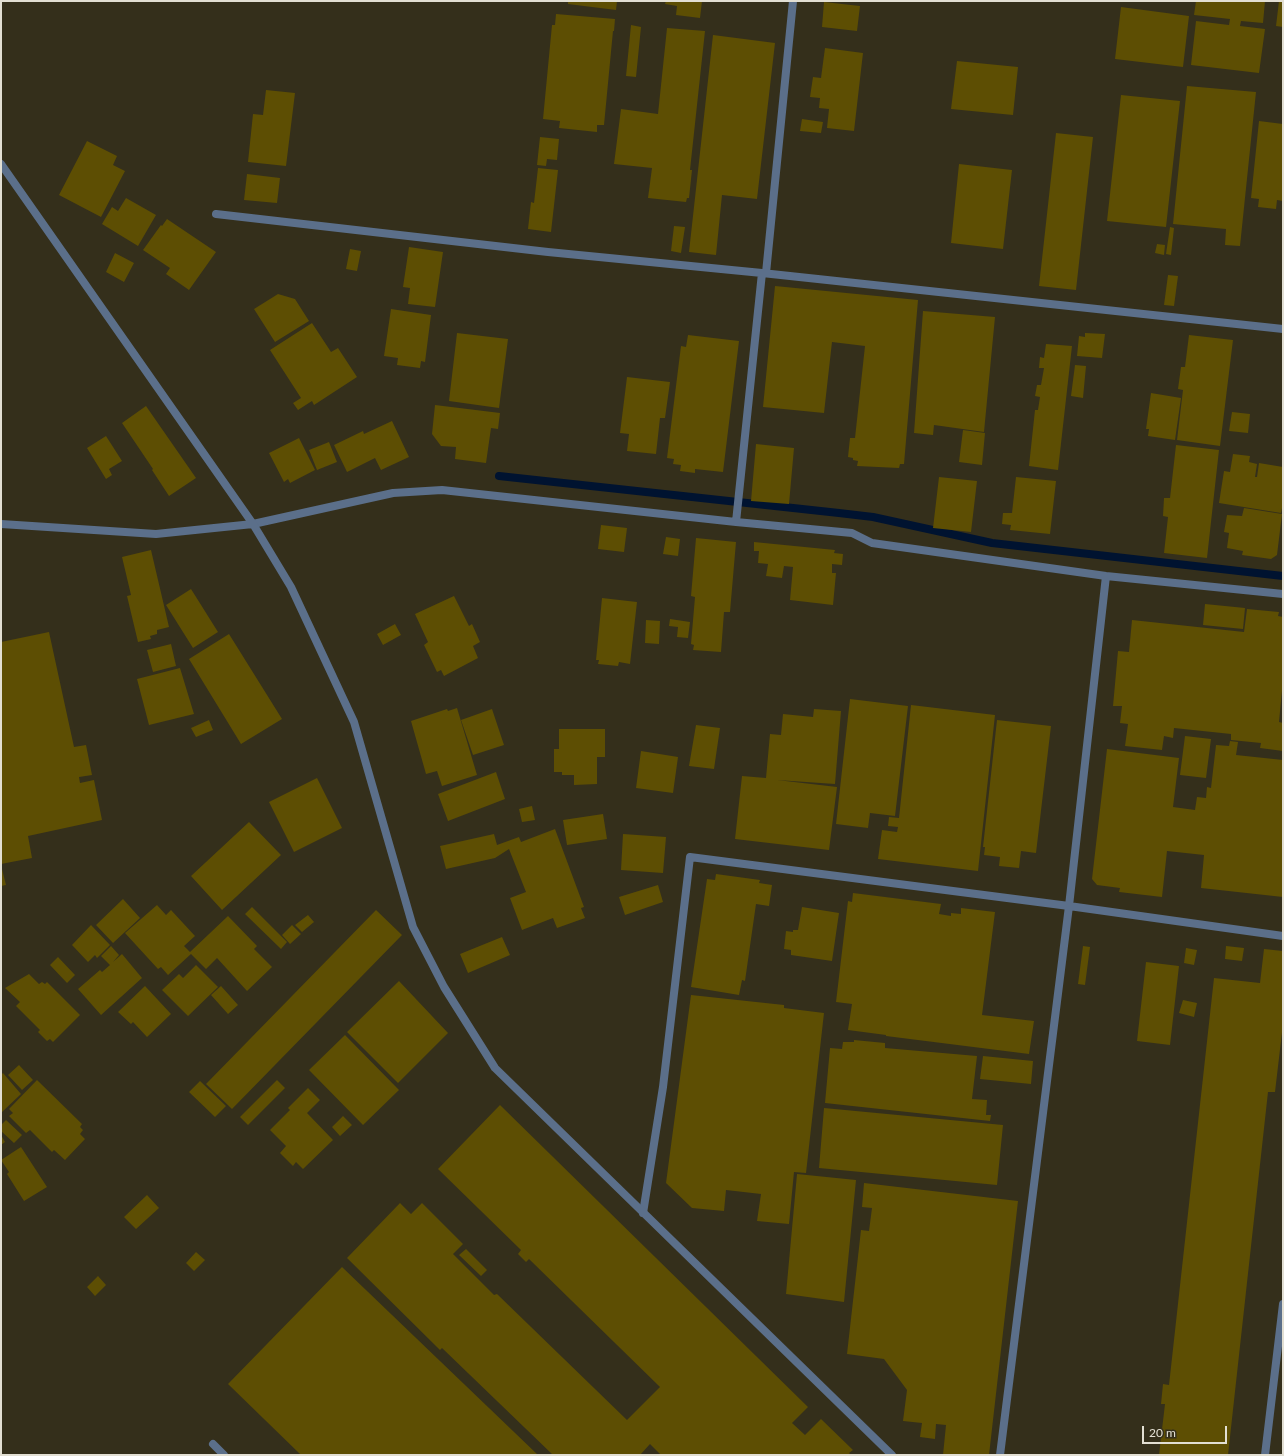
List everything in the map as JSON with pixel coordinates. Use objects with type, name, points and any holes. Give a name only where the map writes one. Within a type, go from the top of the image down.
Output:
[{"type":"street","points":[[736,522],[793,1]]},
{"type":"street","points":[[1,164],[253,524],[291,587],[354,722],[413,927],[444,987],[495,1068],[892,1455]]},
{"type":"street","points":[[216,214],[548,252],[764,273],[1283,329]]},
{"type":"street","points":[[1,524],[156,534],[253,524],[393,494],[442,490],[852,533],[872,543],[1106,576],[1283,594]]},
{"type":"street","points":[[1000,1455],[1069,906],[1106,576]]},
{"type":"street","points":[[643,1213],[662,1087],[690,858],[1069,906],[1283,936]]},
{"type":"street","points":[[1265,1455],[1283,1304]]},
{"type":"street","points":[[213,1444],[224,1455]]},
{"type":"building","points":[[568,1],[617,1],[616,10],[568,4]]},
{"type":"building","points":[[666,1],[702,1],[700,18],[676,15],[677,6],[665,4]]},
{"type":"building","points":[[1196,1],[1265,1],[1263,23],[1241,21],[1240,26],[1265,29],[1259,73],[1191,65],[1196,21],[1229,25],[1230,19],[1194,15]]},
{"type":"building","points":[[1279,1],[1283,1],[1283,27],[1276,26]]},
{"type":"building","points":[[824,2],[860,6],[857,31],[822,27]]},
{"type":"building","points":[[1121,7],[1189,16],[1183,67],[1115,59]]},
{"type":"building","points":[[556,14],[615,19],[604,125],[597,125],[597,132],[559,128],[560,121],[543,119],[552,25],[555,25]]},
{"type":"building","points":[[631,25],[641,27],[636,77],[626,76]]},
{"type":"building","points":[[667,28],[705,31],[690,170],[692,170],[689,198],[687,198],[686,202],[648,198],[652,168],[614,164],[621,109],[658,114]]},
{"type":"building","points":[[713,35],[775,43],[757,199],[722,195],[716,255],[689,252]]},
{"type":"building","points":[[825,48],[863,53],[854,131],[827,128],[829,109],[819,108],[820,98],[810,97],[813,77],[821,78]]},
{"type":"building","points":[[957,61],[1018,67],[1013,115],[951,109]]},
{"type":"building","points":[[1187,86],[1256,92],[1240,246],[1225,245],[1226,229],[1173,224]]},
{"type":"building","points":[[266,90],[295,93],[286,166],[248,162],[253,114],[263,115]]},
{"type":"building","points":[[1121,95],[1180,101],[1166,227],[1107,221]]},
{"type":"building","points":[[802,119],[823,122],[821,133],[800,131]]},
{"type":"building","points":[[1259,121],[1283,124],[1283,201],[1277,200],[1276,209],[1258,207],[1259,199],[1251,198]]},
{"type":"building","points":[[1056,133],[1093,137],[1076,290],[1039,286]]},
{"type":"building","points":[[540,137],[559,139],[557,160],[547,159],[546,166],[537,165]]},
{"type":"building","points":[[87,141],[117,156],[113,165],[125,171],[101,217],[59,195]]},
{"type":"building","points":[[959,164],[1012,170],[1003,249],[951,243]]},
{"type":"building","points":[[538,168],[558,170],[551,232],[528,229],[531,202],[534,203]]},
{"type":"building","points":[[247,174],[280,178],[277,203],[244,200]]},
{"type":"building","points":[[126,198],[156,215],[138,246],[102,224],[112,207],[118,211]]},
{"type":"building","points":[[167,219],[216,252],[189,290],[166,274],[170,268],[143,250]]},
{"type":"building","points":[[674,226],[685,227],[681,253],[671,251]]},
{"type":"building","points":[[1170,227],[1174,228],[1171,255],[1166,254]]},
{"type":"building","points":[[1157,244],[1165,245],[1164,255],[1155,253]]},
{"type":"building","points":[[409,247],[443,252],[435,307],[408,304],[410,288],[403,287]]},
{"type":"building","points":[[350,249],[361,251],[357,271],[346,269]]},
{"type":"building","points":[[115,253],[134,263],[124,282],[106,272]]},
{"type":"building","points":[[1168,275],[1178,276],[1174,306],[1164,305]]},
{"type":"building","points":[[775,286],[918,300],[904,464],[900,464],[899,468],[857,466],[858,461],[848,457],[850,438],[855,438],[865,346],[832,342],[824,413],[763,407]]},
{"type":"building","points":[[278,294],[295,299],[309,321],[275,342],[254,309]]},
{"type":"building","points":[[391,309],[431,315],[425,362],[421,361],[420,368],[397,365],[398,358],[384,356]]},
{"type":"building","points":[[923,311],[995,317],[984,432],[934,425],[933,435],[914,433]]},
{"type":"building","points":[[312,323],[331,352],[338,348],[357,377],[314,405],[312,401],[298,410],[293,403],[301,398],[270,350]]},
{"type":"building","points":[[457,333],[508,339],[499,408],[449,401]]},
{"type":"building","points":[[1085,333],[1105,334],[1102,358],[1077,356],[1079,336],[1085,337]]},
{"type":"building","points":[[688,335],[739,341],[723,472],[695,469],[695,473],[680,471],[681,465],[673,464],[674,459],[667,458],[681,346],[686,347]]},
{"type":"building","points":[[1189,335],[1233,340],[1220,446],[1177,440],[1183,390],[1178,389],[1181,367],[1185,367]]},
{"type":"building","points":[[1046,344],[1072,346],[1058,470],[1029,466],[1035,410],[1038,410],[1040,397],[1035,396],[1037,385],[1041,385],[1044,368],[1039,368],[1040,357],[1044,358]]},
{"type":"building","points":[[1075,365],[1086,366],[1083,398],[1071,396]]},
{"type":"building","points":[[627,377],[670,382],[665,418],[660,418],[656,454],[627,451],[629,434],[620,433]]},
{"type":"building","points":[[1151,393],[1181,398],[1175,440],[1148,436],[1149,429],[1146,429]]},
{"type":"building","points":[[435,405],[500,413],[498,429],[491,428],[486,463],[455,459],[456,447],[441,446],[432,434]]},
{"type":"building","points":[[146,406],[196,478],[169,496],[122,423]]},
{"type":"building","points":[[1232,412],[1250,414],[1248,433],[1229,431]]},
{"type":"building","points":[[392,421],[409,457],[381,470],[375,458],[347,472],[334,445],[363,431],[364,434]]},
{"type":"building","points":[[963,430],[985,433],[982,465],[959,462]]},
{"type":"building","points":[[106,436],[122,461],[109,469],[112,475],[106,479],[87,448]]},
{"type":"building","points":[[299,438],[315,470],[290,483],[288,479],[284,482],[269,453]]},
{"type":"building","points":[[329,442],[337,462],[317,470],[309,450]]},
{"type":"building","points":[[756,444],[794,448],[789,504],[751,501]]},
{"type":"building","points":[[1176,445],[1219,450],[1207,558],[1164,553],[1168,517],[1163,516],[1164,498],[1170,498]]},
{"type":"building","points":[[1233,454],[1250,456],[1249,462],[1257,464],[1255,477],[1257,477],[1259,463],[1283,467],[1283,503],[1281,513],[1219,503],[1224,471],[1230,472]]},
{"type":"building","points":[[939,477],[977,481],[971,532],[933,528]]},
{"type":"building","points":[[1016,477],[1056,481],[1050,534],[1010,530],[1011,525],[1002,524],[1003,513],[1012,513]]},
{"type":"building","points":[[1244,508],[1282,514],[1277,555],[1271,559],[1242,555],[1243,551],[1227,548],[1229,533],[1224,532],[1227,515],[1242,516]]},
{"type":"building","points":[[601,525],[627,528],[624,552],[598,549]]},
{"type":"building","points":[[666,537],[680,539],[678,556],[663,554]]},
{"type":"building","points":[[696,538],[736,542],[730,612],[724,612],[721,652],[693,650],[694,645],[691,644],[695,597],[691,596]]},
{"type":"building","points":[[754,542],[835,550],[834,553],[843,554],[842,565],[832,564],[832,573],[836,573],[833,605],[790,600],[793,567],[784,566],[782,578],[766,576],[768,564],[758,563],[759,551],[754,551]]},
{"type":"building","points":[[151,550],[169,627],[157,630],[157,634],[150,636],[151,639],[138,642],[127,596],[131,595],[122,557]]},
{"type":"building","points":[[191,589],[218,632],[193,648],[166,605]]},
{"type":"building","points":[[454,596],[469,626],[472,624],[480,642],[473,646],[478,658],[444,676],[441,670],[437,672],[424,645],[428,642],[415,614]]},
{"type":"building","points":[[602,598],[637,602],[630,664],[619,662],[618,666],[598,664],[599,660],[596,660]]},
{"type":"building","points":[[1205,604],[1245,608],[1243,629],[1203,625]]},
{"type":"building","points":[[1247,609],[1279,612],[1278,616],[1283,617],[1283,680],[1279,722],[1283,723],[1283,751],[1260,748],[1261,743],[1231,740],[1231,734],[1174,728],[1173,738],[1164,736],[1162,750],[1125,746],[1128,724],[1120,723],[1122,706],[1113,706],[1118,651],[1129,652],[1132,620],[1244,632]]},
{"type":"building","points":[[670,619],[690,622],[688,638],[677,637],[678,627],[669,626]]},
{"type":"building","points":[[646,620],[660,621],[659,644],[645,643]]},
{"type":"building","points":[[395,624],[401,635],[383,645],[377,634]]},
{"type":"building","points":[[49,632],[74,747],[86,745],[92,775],[79,777],[80,783],[94,780],[102,820],[28,836],[32,858],[1,864],[1,642]]},
{"type":"building","points":[[229,634],[282,719],[241,744],[189,659]]},
{"type":"building","points":[[171,644],[176,666],[153,672],[147,650]]},
{"type":"building","points":[[180,668],[194,714],[149,725],[137,679]]},
{"type":"building","points":[[850,699],[908,706],[895,816],[870,813],[868,828],[836,824]]},
{"type":"building","points":[[911,705],[995,715],[978,871],[878,859],[882,830],[897,832],[898,827],[888,826],[889,817],[899,818]]},
{"type":"building","points":[[457,708],[477,775],[442,786],[437,771],[426,774],[411,721],[447,709],[448,711]]},
{"type":"building","points":[[492,709],[504,745],[473,755],[461,720]]},
{"type":"building","points":[[814,709],[841,711],[835,784],[777,780],[837,787],[829,850],[735,839],[742,776],[766,778],[770,734],[781,735],[783,714],[813,717]]},
{"type":"building","points":[[209,720],[213,730],[196,737],[191,728]]},
{"type":"building","points":[[997,720],[1051,726],[1036,853],[1021,851],[1019,868],[999,866],[1000,857],[984,855],[985,847],[983,847]]},
{"type":"building","points":[[696,725],[720,728],[714,769],[689,766]]},
{"type":"building","points":[[559,729],[605,729],[605,757],[597,757],[597,784],[574,785],[574,775],[562,775],[562,772],[554,772],[554,749],[559,749]]},
{"type":"building","points":[[1185,736],[1211,739],[1206,778],[1180,775]]},
{"type":"building","points":[[1230,741],[1238,742],[1236,755],[1283,760],[1283,897],[1201,888],[1204,855],[1167,851],[1162,897],[1119,892],[1120,888],[1097,885],[1092,879],[1107,749],[1179,758],[1173,807],[1195,810],[1197,797],[1206,798],[1207,787],[1211,788],[1216,745],[1229,746]]},
{"type":"building","points":[[641,751],[678,757],[673,793],[636,788]]},
{"type":"building","points":[[496,772],[505,799],[448,821],[438,794]]},
{"type":"building","points":[[317,778],[342,828],[294,852],[269,802]]},
{"type":"building","points":[[532,806],[535,820],[522,822],[519,809]]},
{"type":"building","points":[[603,814],[607,839],[567,845],[563,820]]},
{"type":"building","points":[[249,822],[281,855],[222,910],[191,876]]},
{"type":"building","points":[[555,829],[584,907],[581,908],[585,918],[557,928],[553,918],[522,930],[510,898],[526,892],[509,849],[495,858],[446,869],[440,846],[494,834],[497,845],[519,837],[521,842]]},
{"type":"building","points":[[623,834],[666,837],[663,873],[621,870]]},
{"type":"building","points":[[1,865],[6,885],[1,886]]},
{"type":"building","points":[[716,874],[760,880],[759,883],[772,885],[769,906],[756,904],[745,981],[742,980],[739,995],[691,987],[707,879],[715,880]]},
{"type":"building","points":[[658,885],[663,902],[625,915],[619,897]]},
{"type":"building","points":[[853,893],[941,904],[939,914],[951,916],[951,913],[961,914],[961,908],[995,912],[982,1015],[1034,1021],[1029,1054],[848,1030],[852,1004],[836,1002],[848,901],[852,902]]},
{"type":"building","points":[[123,899],[140,918],[113,943],[96,925]]},
{"type":"building","points":[[157,905],[166,915],[171,910],[195,936],[184,946],[190,952],[228,916],[257,946],[254,949],[272,967],[247,991],[217,958],[206,969],[191,954],[168,975],[161,967],[158,969],[125,933]]},
{"type":"building","points":[[252,907],[287,942],[281,949],[245,914]]},
{"type":"building","points":[[802,907],[839,913],[832,961],[791,955],[791,950],[784,949],[786,931],[793,932],[793,930],[798,930]]},
{"type":"building","points":[[376,910],[402,935],[232,1109],[206,1084]]},
{"type":"building","points":[[308,915],[314,922],[302,932],[295,925]]},
{"type":"building","points":[[91,925],[110,945],[97,958],[95,955],[88,962],[72,945]]},
{"type":"building","points":[[292,925],[301,934],[290,944],[282,935]]},
{"type":"building","points":[[502,937],[510,955],[468,973],[460,954]]},
{"type":"building","points":[[111,946],[119,955],[113,962],[122,954],[142,978],[101,1015],[78,989],[100,970],[102,972],[110,965],[101,956]]},
{"type":"building","points":[[1083,946],[1090,947],[1085,985],[1078,984]]},
{"type":"building","points":[[1226,946],[1244,948],[1242,961],[1225,959]]},
{"type":"building","points":[[1186,948],[1197,950],[1194,965],[1184,963]]},
{"type":"building","points":[[1264,949],[1283,951],[1283,1024],[1275,1092],[1268,1092],[1228,1455],[1159,1455],[1165,1404],[1161,1404],[1163,1384],[1169,1385],[1214,978],[1260,983]]},
{"type":"building","points":[[58,957],[75,975],[67,983],[50,965]]},
{"type":"building","points":[[1146,962],[1179,966],[1170,1045],[1137,1041]]},
{"type":"building","points":[[196,965],[218,987],[188,1016],[162,990],[179,974],[183,978]]},
{"type":"building","points":[[29,974],[39,984],[42,982],[45,984],[47,982],[80,1015],[53,1042],[50,1039],[47,1041],[38,1032],[40,1030],[16,1006],[20,1002],[5,988]]},
{"type":"building","points":[[399,981],[448,1033],[398,1083],[347,1032]]},
{"type":"building","points":[[145,986],[171,1014],[147,1037],[133,1022],[131,1024],[118,1012]]},
{"type":"building","points":[[221,986],[238,1005],[228,1014],[211,995]]},
{"type":"building","points":[[691,995],[784,1005],[784,1008],[824,1013],[806,1173],[794,1172],[789,1224],[757,1221],[761,1194],[726,1190],[724,1211],[692,1208],[666,1183]]},
{"type":"building","points":[[1183,1000],[1197,1003],[1194,1017],[1179,1013]]},
{"type":"building","points":[[345,1035],[399,1090],[363,1125],[309,1070]]},
{"type":"building","points":[[854,1040],[885,1043],[885,1048],[977,1056],[972,1099],[987,1100],[986,1115],[991,1115],[990,1121],[825,1103],[830,1048],[842,1049],[843,1042],[854,1042]]},
{"type":"building","points":[[983,1056],[1033,1061],[1031,1084],[980,1079]]},
{"type":"building","points":[[19,1065],[33,1080],[22,1090],[8,1075]]},
{"type":"building","points":[[3,1073],[21,1094],[1,1113],[1,1075]]},
{"type":"building","points":[[37,1080],[82,1124],[80,1127],[83,1130],[80,1134],[85,1139],[65,1160],[54,1150],[52,1152],[30,1130],[26,1133],[9,1116],[13,1113],[9,1109]]},
{"type":"building","points":[[277,1080],[285,1088],[248,1125],[240,1117]]},
{"type":"building","points":[[200,1081],[226,1106],[215,1117],[189,1092]]},
{"type":"building","points":[[308,1088],[320,1100],[307,1113],[333,1140],[303,1169],[296,1162],[293,1166],[280,1153],[286,1146],[270,1130],[290,1110],[288,1108]]},
{"type":"building","points":[[500,1105],[808,1407],[792,1423],[805,1435],[821,1419],[853,1450],[849,1453],[851,1455],[661,1455],[650,1444],[640,1455],[553,1455],[442,1348],[440,1350],[347,1258],[400,1203],[411,1214],[422,1203],[463,1244],[453,1254],[494,1295],[497,1294],[627,1420],[660,1387],[529,1259],[526,1262],[518,1254],[521,1250],[438,1169]]},
{"type":"building","points":[[824,1108],[1003,1125],[997,1185],[819,1168]]},
{"type":"building","points":[[343,1116],[352,1125],[340,1136],[332,1127]]},
{"type":"building","points":[[6,1120],[22,1135],[14,1143],[1,1131],[1,1125]]},
{"type":"building","points":[[1,1135],[5,1142],[1,1145]]},
{"type":"building","points":[[21,1147],[47,1187],[24,1201],[7,1174],[9,1172],[1,1160]]},
{"type":"building","points":[[797,1174],[856,1180],[844,1302],[786,1294]]},
{"type":"building","points":[[864,1183],[1018,1201],[989,1455],[943,1455],[946,1425],[936,1424],[935,1439],[920,1437],[922,1423],[903,1421],[907,1390],[884,1359],[847,1354],[861,1230],[869,1231],[872,1208],[862,1207]]},
{"type":"building","points":[[147,1195],[159,1208],[136,1229],[124,1217]]},
{"type":"building","points":[[466,1249],[487,1270],[481,1276],[459,1255]]},
{"type":"building","points":[[196,1252],[205,1260],[194,1271],[186,1263]]},
{"type":"building","points":[[342,1267],[538,1455],[301,1455],[228,1384]]},
{"type":"building","points":[[98,1276],[106,1285],[95,1296],[87,1287]]},
{"type":"waterway","points":[[499,476],[873,517],[992,543],[1283,576]]}]
